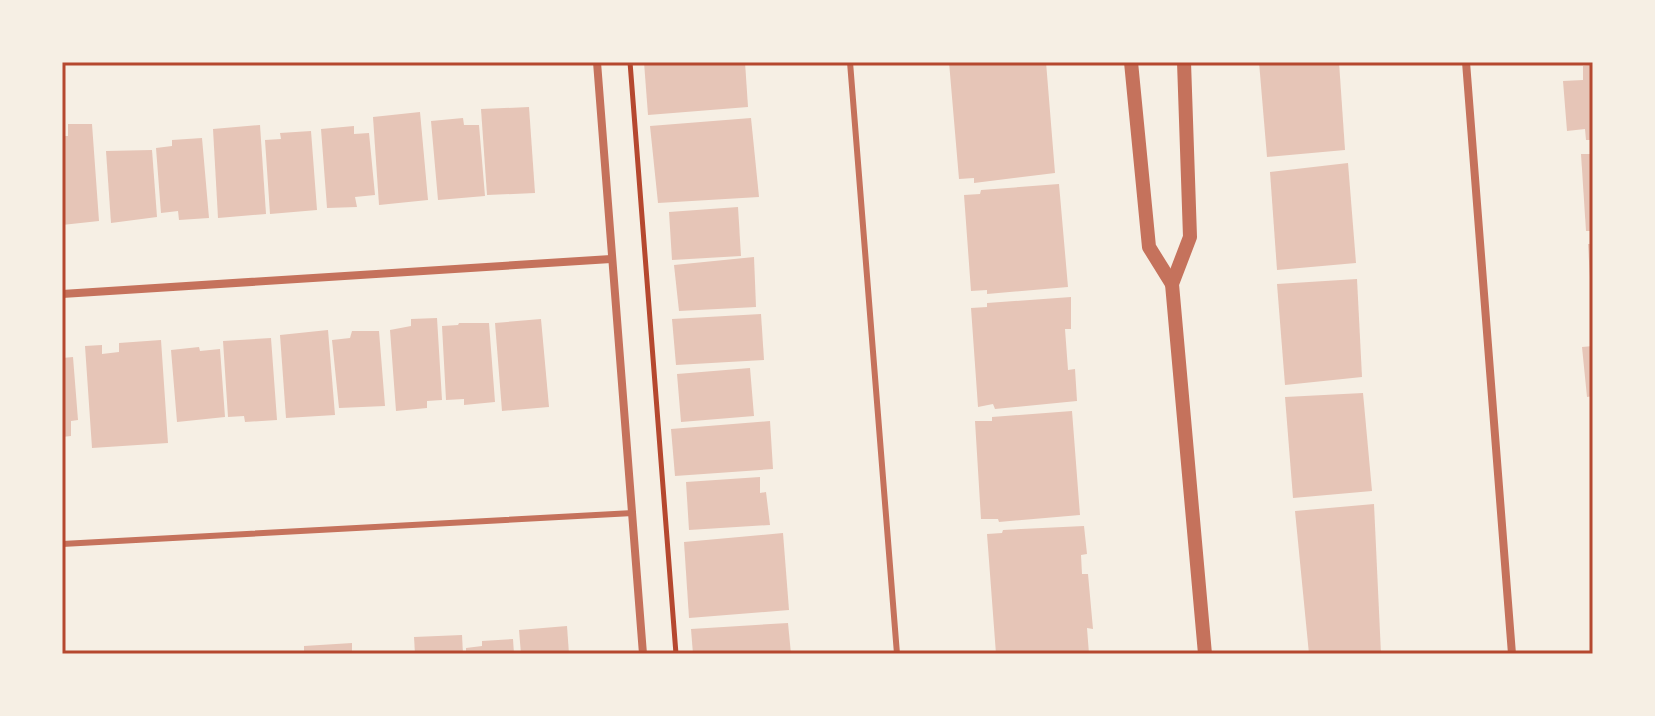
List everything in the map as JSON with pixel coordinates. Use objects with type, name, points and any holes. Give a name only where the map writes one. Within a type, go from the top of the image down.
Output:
[{"type":"street","points":[[597,62],[643,654]]},
{"type":"street","points":[[1131,62],[1149,247],[1172,284]]},
{"type":"street","points":[[1184,62],[1190,237],[1172,284],[1205,654]]},
{"type":"street","points":[[1466,62],[1512,654]]},
{"type":"street","points":[[62,294],[611,259]]},
{"type":"lane","points":[[850,62],[897,654]]},
{"type":"lane","points":[[62,544],[633,513]]},
{"type":"path","points":[[630,62],[676,654]]},
{"type":"building","points":[[644,62],[745,62],[748,107],[648,115]]},
{"type":"building","points":[[949,62],[1046,62],[1055,173],[974,183],[974,178],[959,179]]},
{"type":"building","points":[[1259,62],[1339,62],[1345,150],[1267,157]]},
{"type":"building","points":[[1593,65],[1593,140],[1586,140],[1585,129],[1567,131],[1563,81],[1583,80],[1583,66]]},
{"type":"building","points":[[529,107],[535,193],[487,195],[481,109]]},
{"type":"building","points":[[420,112],[428,200],[379,205],[373,117]]},
{"type":"building","points":[[463,118],[464,125],[479,125],[485,196],[438,200],[431,121]]},
{"type":"building","points":[[751,118],[759,197],[658,203],[650,126]]},
{"type":"building","points":[[68,124],[92,124],[99,221],[62,225],[62,136],[68,136]]},
{"type":"building","points":[[260,125],[266,214],[218,218],[213,129]]},
{"type":"building","points":[[354,126],[354,134],[369,133],[375,195],[355,197],[357,207],[327,208],[321,129]]},
{"type":"building","points":[[311,131],[317,210],[270,214],[265,140],[281,139],[280,133]]},
{"type":"building","points":[[202,138],[209,218],[179,220],[178,211],[161,213],[156,148],[172,146],[172,140]]},
{"type":"building","points":[[152,150],[157,217],[111,223],[106,151]]},
{"type":"building","points":[[1581,154],[1593,154],[1593,231],[1586,231]]},
{"type":"building","points":[[1348,163],[1356,263],[1277,270],[1270,172]]},
{"type":"building","points":[[1059,184],[1068,287],[987,294],[987,290],[971,291],[964,195],[980,194],[981,190]]},
{"type":"building","points":[[738,207],[741,256],[672,260],[669,212]]},
{"type":"building","points":[[1588,244],[1593,244],[1593,294],[1591,294]]},
{"type":"building","points":[[754,257],[756,307],[679,311],[674,265]]},
{"type":"building","points":[[1357,279],[1362,377],[1285,385],[1277,284]]},
{"type":"building","points":[[1071,297],[1071,329],[1065,329],[1068,370],[1075,369],[1077,401],[995,409],[993,404],[978,407],[971,308],[987,307],[987,303]]},
{"type":"building","points":[[761,314],[764,360],[676,365],[672,319]]},
{"type":"building","points":[[437,318],[442,400],[427,401],[427,408],[396,411],[390,330],[411,326],[411,319]]},
{"type":"building","points":[[541,319],[549,407],[502,411],[495,323]]},
{"type":"building","points":[[489,323],[495,402],[464,405],[464,399],[446,400],[442,326]]},
{"type":"building","points":[[328,330],[335,415],[286,418],[280,335]]},
{"type":"building","points":[[352,331],[379,331],[385,406],[339,408],[332,340],[350,338]]},
{"type":"building","points":[[271,338],[277,420],[245,422],[244,416],[228,417],[223,341]]},
{"type":"building","points":[[161,340],[168,443],[92,448],[85,346],[102,345],[102,354],[119,352],[119,343]]},
{"type":"building","points":[[1593,346],[1593,396],[1587,397],[1582,347]]},
{"type":"building","points":[[199,347],[200,351],[220,349],[225,417],[177,422],[171,350]]},
{"type":"building","points":[[73,357],[78,420],[71,421],[71,436],[62,437],[62,358]]},
{"type":"building","points":[[750,368],[754,416],[681,422],[677,374]]},
{"type":"building","points":[[1363,393],[1372,491],[1293,498],[1285,397]]},
{"type":"building","points":[[1072,411],[1080,515],[999,522],[998,519],[981,519],[975,421]]},
{"type":"building","points":[[770,421],[773,469],[675,476],[671,429]]},
{"type":"building","points":[[760,477],[760,493],[766,492],[770,525],[689,530],[686,482]]},
{"type":"building","points":[[1374,504],[1381,654],[1309,654],[1295,511]]},
{"type":"building","points":[[1084,526],[1087,554],[1081,555],[1082,574],[1088,574],[1093,629],[1087,628],[1089,654],[996,654],[987,534],[1002,533],[1003,530]]},
{"type":"building","points":[[783,533],[789,610],[689,618],[684,542]]},
{"type":"building","points":[[788,623],[791,654],[693,654],[691,629]]},
{"type":"building","points":[[567,626],[569,654],[521,654],[519,630]]},
{"type":"building","points":[[462,635],[463,654],[415,654],[414,637]]},
{"type":"building","points":[[513,639],[514,654],[466,654],[466,648],[482,646],[482,641]]},
{"type":"building","points":[[352,643],[352,654],[304,654],[304,646]]}]
